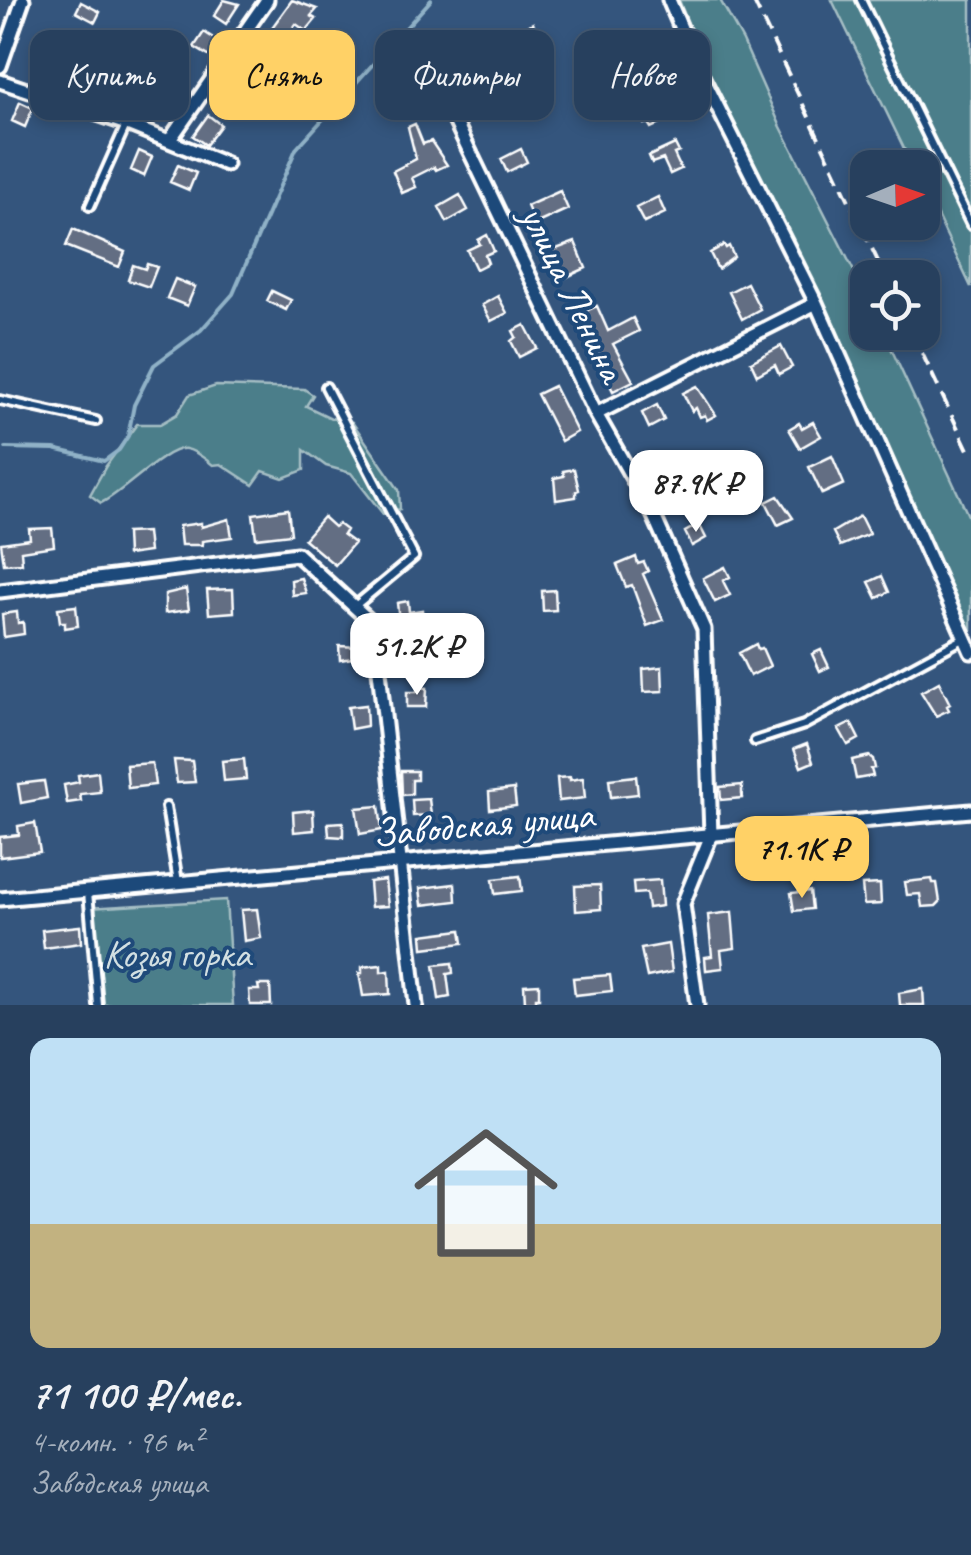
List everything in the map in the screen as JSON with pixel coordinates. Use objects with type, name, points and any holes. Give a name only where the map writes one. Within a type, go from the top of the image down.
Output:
[{"type":"street","points":[[0,66],[22,0]]},
{"type":"street","points":[[169,141],[267,0]]},
{"type":"street","points":[[669,0],[698,68],[816,303],[971,652]]},
{"type":"street","points":[[0,80],[127,124],[226,164]]},
{"type":"street","name":"улица Ленина","points":[[455,120],[596,414],[653,514],[704,629],[711,835],[683,904],[697,1004]]},
{"type":"street","points":[[596,414],[816,303]]},
{"type":"street","points":[[0,590],[297,554],[374,625],[416,1005]]},
{"type":"street","name":"Заводская улица","points":[[0,899],[971,811]]},
{"type":"street","points":[[681,1005],[697,1004]]},
{"type":"lane","points":[[862,0],[971,225]]},
{"type":"lane","points":[[90,206],[127,124]]},
{"type":"lane","points":[[326,387],[414,557],[354,606]]},
{"type":"lane","points":[[0,400],[96,421]]},
{"type":"lane","points":[[755,741],[804,725],[964,638]]},
{"type":"lane","points":[[166,807],[178,883]]},
{"type":"lane","points":[[88,891],[98,1005]]},
{"type":"green space","points":[[679,0],[720,0],[850,263],[850,350],[892,350],[971,522],[971,638],[710,78],[710,30],[691,30]]},
{"type":"green space","points":[[832,0],[971,0],[971,287],[940,222],[940,150],[905,150]]},
{"type":"green space","points":[[216,386],[304,389],[313,395],[306,406],[331,418],[352,422],[399,490],[400,509],[383,514],[351,473],[326,466],[304,450],[304,470],[283,478],[263,471],[253,485],[221,464],[213,465],[186,449],[177,450],[101,503],[90,495],[137,424],[160,424],[177,414],[189,395]]},
{"type":"green space","name":"Козья горка","points":[[226,900],[233,1005],[98,1005],[88,908]]},
{"type":"building","points":[[224,0],[239,4],[226,24],[214,16]]},
{"type":"building","points":[[292,0],[317,9],[311,16],[316,19],[307,30],[296,24],[292,30],[270,30]]},
{"type":"building","points":[[81,2],[100,12],[95,22],[76,12]]},
{"type":"building","points":[[204,32],[209,35],[209,56],[194,47]]},
{"type":"building","points":[[20,102],[30,107],[25,127],[12,121]]},
{"type":"building","points":[[208,115],[209,120],[221,125],[206,145],[193,136]]},
{"type":"building","points":[[642,120],[668,120],[651,128]]},
{"type":"building","points":[[415,124],[423,144],[431,141],[447,165],[412,178],[416,187],[402,193],[393,171],[416,159],[408,127]]},
{"type":"building","points":[[675,144],[679,152],[674,154],[681,169],[670,174],[663,159],[652,163],[649,156]]},
{"type":"building","points":[[521,149],[527,162],[507,172],[501,159]]},
{"type":"building","points":[[139,151],[152,157],[144,176],[131,170]]},
{"type":"building","points":[[178,165],[196,173],[189,190],[170,182]]},
{"type":"building","points":[[560,191],[568,209],[535,224],[527,206]]},
{"type":"building","points":[[460,195],[468,210],[447,222],[439,207]]},
{"type":"building","points":[[658,197],[665,213],[644,223],[636,208]]},
{"type":"building","points":[[73,229],[125,252],[119,267],[66,246]]},
{"type":"building","points":[[487,235],[494,251],[485,255],[488,263],[476,269],[467,250]]},
{"type":"building","points":[[575,242],[586,268],[560,280],[548,252]]},
{"type":"building","points":[[729,246],[734,257],[718,269],[710,253]]},
{"type":"building","points":[[147,264],[157,267],[149,287],[128,280],[133,265],[145,269]]},
{"type":"building","points":[[175,279],[195,287],[187,306],[167,298]]},
{"type":"building","points":[[747,283],[760,309],[742,319],[729,292]]},
{"type":"building","points":[[272,291],[291,300],[286,310],[267,301]]},
{"type":"building","points":[[498,296],[507,313],[491,321],[482,305]]},
{"type":"building","points":[[597,306],[608,331],[633,318],[639,331],[613,344],[633,381],[613,391],[604,373],[608,371],[576,315]]},
{"type":"building","points":[[525,325],[537,348],[519,357],[511,341],[516,337],[513,331]]},
{"type":"building","points":[[781,346],[792,367],[779,374],[775,365],[757,375],[751,362]]},
{"type":"building","points":[[554,386],[577,432],[561,441],[537,394]]},
{"type":"building","points":[[697,386],[716,415],[707,420],[705,415],[700,417],[696,408],[692,411],[683,393]]},
{"type":"building","points":[[657,405],[664,420],[649,428],[642,413]]},
{"type":"building","points":[[813,422],[821,436],[800,448],[789,429]]},
{"type":"building","points":[[832,456],[844,484],[822,494],[809,467]]},
{"type":"building","points":[[574,469],[579,490],[576,497],[556,500],[554,478]]},
{"type":"building","points":[[778,496],[793,518],[778,525],[766,502]]},
{"type":"building","points":[[288,509],[291,534],[256,538],[253,514]]},
{"type":"building","points":[[860,516],[869,534],[840,546],[833,532]]},
{"type":"building","points":[[323,517],[334,527],[338,524],[346,530],[343,535],[354,543],[335,565],[304,539]]},
{"type":"building","points":[[229,519],[232,537],[202,541],[202,545],[181,545],[179,526],[201,523],[201,527]]},
{"type":"building","points":[[699,524],[706,538],[692,546],[685,532]]},
{"type":"building","points":[[52,528],[54,546],[21,551],[22,563],[4,564],[1,543],[30,539],[29,529]]},
{"type":"building","points":[[147,532],[149,552],[127,555],[126,533]]},
{"type":"building","points":[[636,557],[638,564],[644,562],[648,571],[643,574],[663,620],[647,626],[632,585],[626,587],[617,565]]},
{"type":"building","points":[[725,567],[730,577],[723,581],[730,595],[715,602],[703,578]]},
{"type":"building","points":[[882,576],[889,592],[877,598],[869,582]]},
{"type":"building","points":[[301,578],[306,593],[292,595],[291,580]]},
{"type":"building","points":[[186,589],[189,610],[165,613],[165,594]]},
{"type":"building","points":[[233,589],[234,612],[209,614],[207,590]]},
{"type":"building","points":[[555,590],[556,610],[543,611],[542,591]]},
{"type":"building","points":[[408,601],[409,612],[422,610],[424,626],[400,629],[397,603]]},
{"type":"building","points":[[76,606],[78,626],[65,628],[58,608]]},
{"type":"building","points":[[17,612],[24,634],[4,637],[2,614]]},
{"type":"building","points":[[756,644],[770,666],[750,676],[739,653]]},
{"type":"building","points":[[339,646],[358,647],[359,657],[340,660]]},
{"type":"building","points":[[400,648],[421,648],[421,666],[399,666]]},
{"type":"building","points":[[821,650],[829,667],[820,671],[812,654]]},
{"type":"building","points":[[662,667],[663,691],[644,692],[643,669]]},
{"type":"building","points":[[939,682],[950,704],[949,710],[936,716],[921,692]]},
{"type":"building","points":[[417,687],[427,688],[426,707],[407,707],[407,692],[417,692]]},
{"type":"building","points":[[366,705],[367,726],[351,729],[348,707]]},
{"type":"building","points":[[851,723],[859,739],[848,745],[839,729]]},
{"type":"building","points":[[807,744],[813,762],[801,767],[794,749]]},
{"type":"building","points":[[869,756],[875,768],[871,769],[873,776],[856,779],[852,760]]},
{"type":"building","points":[[244,759],[246,779],[224,781],[222,761]]},
{"type":"building","points":[[174,760],[192,761],[195,782],[177,783]]},
{"type":"building","points":[[152,763],[155,785],[128,788],[126,765]]},
{"type":"building","points":[[401,771],[417,771],[412,794],[402,795]]},
{"type":"building","points":[[98,772],[100,792],[80,794],[81,801],[67,803],[64,785],[79,782],[78,775]]},
{"type":"building","points":[[636,776],[638,794],[611,797],[609,779]]},
{"type":"building","points":[[557,778],[583,778],[585,798],[559,801]]},
{"type":"building","points":[[44,781],[47,798],[21,803],[18,784]]},
{"type":"building","points":[[742,785],[742,798],[721,800],[720,787]]},
{"type":"building","points":[[514,789],[516,806],[490,809],[489,792]]},
{"type":"building","points":[[429,799],[431,815],[413,816],[412,800]]},
{"type":"building","points":[[379,806],[382,830],[360,834],[356,808]]},
{"type":"building","points":[[313,810],[314,830],[294,832],[293,812]]},
{"type":"building","points":[[343,822],[343,837],[329,836],[328,823]]},
{"type":"building","points":[[35,823],[40,852],[0,857],[0,837],[19,835],[18,826]]},
{"type":"building","points":[[520,876],[522,891],[495,894],[493,879]]},
{"type":"building","points":[[932,879],[937,883],[940,902],[922,907],[920,894],[907,895],[905,882]]},
{"type":"building","points":[[385,880],[388,906],[371,907],[369,882]]},
{"type":"building","points":[[660,880],[662,906],[648,908],[646,893],[634,894],[633,882]]},
{"type":"building","points":[[455,884],[456,901],[422,905],[420,888]]},
{"type":"building","points":[[880,884],[881,904],[864,905],[862,885]]},
{"type":"building","points":[[600,885],[601,909],[576,911],[575,886]]},
{"type":"building","points":[[810,891],[812,909],[794,911],[791,893]]},
{"type":"building","points":[[257,909],[261,938],[244,941],[241,910]]},
{"type":"building","points":[[732,912],[735,948],[721,950],[723,968],[706,970],[705,957],[712,956],[708,915]]},
{"type":"building","points":[[80,926],[81,943],[44,948],[42,930]]},
{"type":"building","points":[[461,930],[463,943],[423,948],[422,935]]},
{"type":"building","points":[[668,944],[672,972],[647,977],[641,949]]},
{"type":"building","points":[[452,963],[453,973],[447,974],[450,997],[439,999],[434,965]]},
{"type":"building","points":[[381,965],[381,972],[389,971],[390,994],[363,996],[359,973],[362,967]]},
{"type":"building","points":[[610,975],[612,991],[575,995],[573,978]]},
{"type":"building","points":[[539,984],[536,1002],[525,1002],[524,985]]},
{"type":"building","points":[[258,985],[270,985],[271,1005],[250,1005],[249,990],[259,990]]},
{"type":"building","points":[[923,989],[924,1005],[900,1005],[899,993]]},
{"type":"waterway","points":[[6,448],[54,449],[104,461],[119,450],[128,436],[134,405],[154,365],[201,330],[233,294],[296,149],[431,0]]},
{"type":"railway","points":[[753,0],[877,260]]},
{"type":"railway","points":[[921,350],[971,456]]}]
